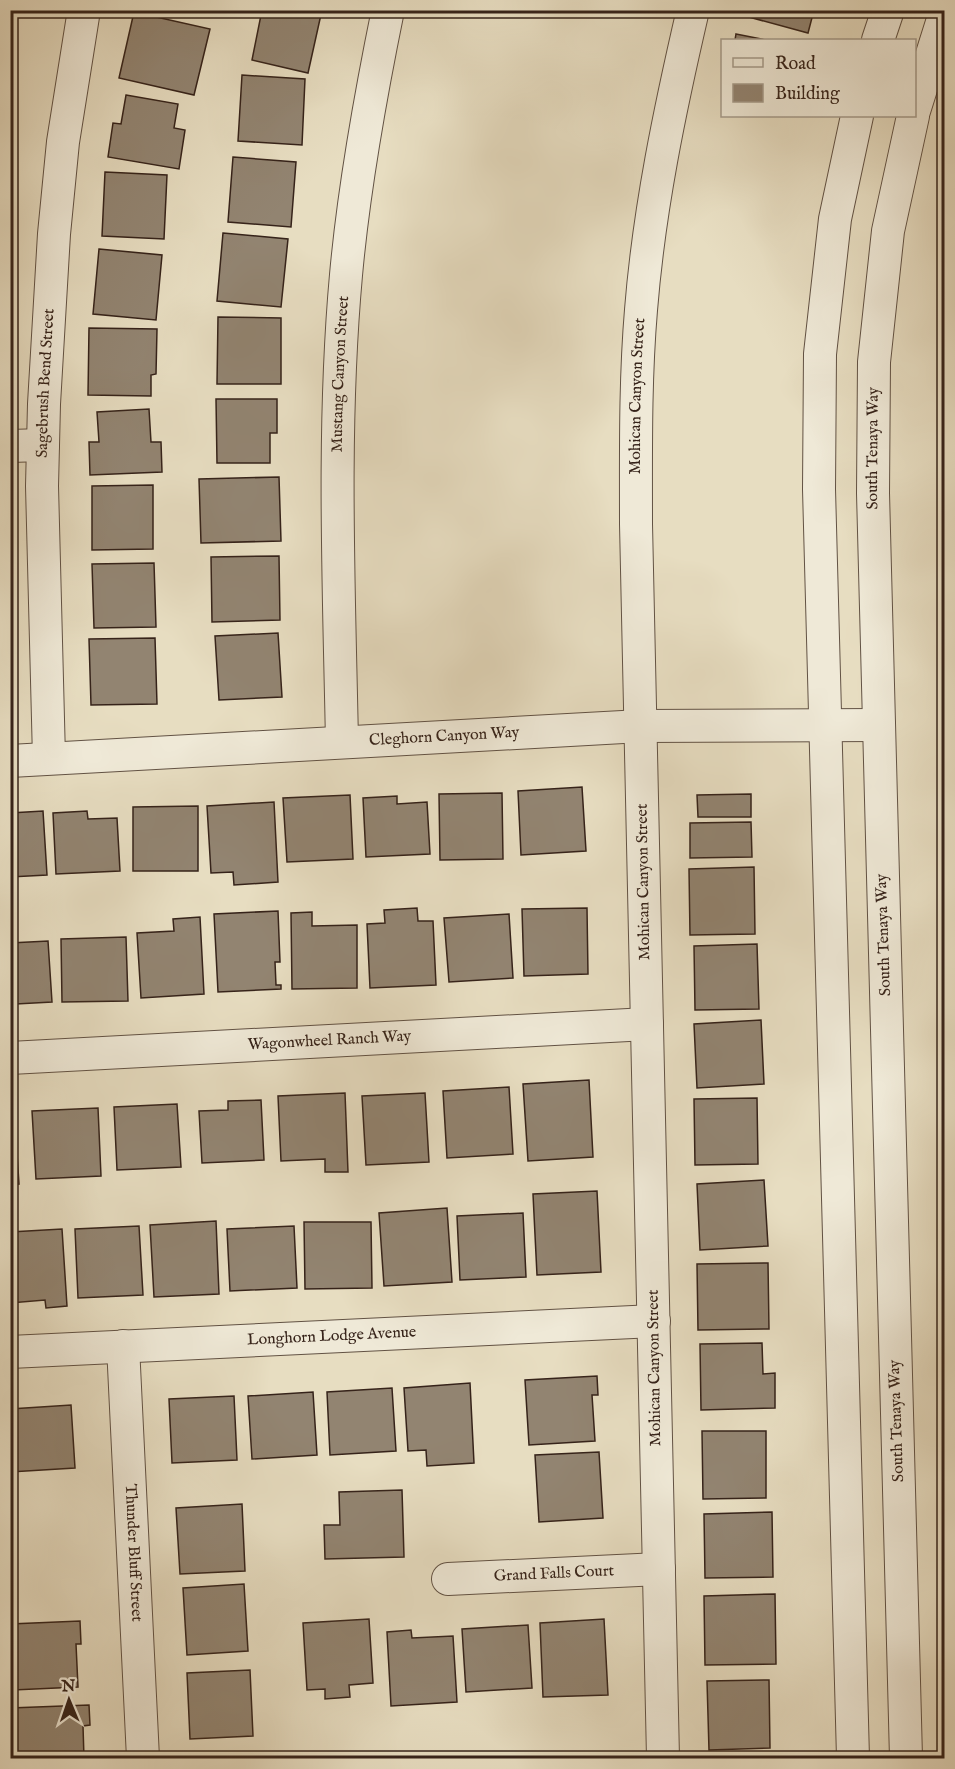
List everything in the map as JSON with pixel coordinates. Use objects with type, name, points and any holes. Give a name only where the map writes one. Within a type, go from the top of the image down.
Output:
[{"type":"street","name":"Sagebrush Bend Street","points":[[50,758],[42,486],[48,328],[63,142],[84,10]]},
{"type":"street","name":"Mustang Canyon Street","points":[[342,742],[339,379],[354,200],[388,10]]},
{"type":"street","points":[[878,39],[888,10]]},
{"type":"street","name":"Mohican Canyon Street","points":[[663,1758],[636,408],[641,310],[654,201],[676,84],[683,14]]},
{"type":"street","points":[[916,108],[945,16]]},
{"type":"street","points":[[853,1758],[819,489],[820,354],[835,219],[857,117]]},
{"type":"street","name":"South Tenaya Way","points":[[906,1758],[873,493],[874,362],[888,231],[914,117]]},
{"type":"street","points":[[10,446],[43,445]]},
{"type":"street","name":"Cleghorn Canyon Way","points":[[10,761],[641,726],[879,725]]},
{"type":"street","name":"Wagonwheel Ranch Way","points":[[10,1058],[647,1024]]},
{"type":"street","name":"Longhorn Lodge Avenue","points":[[10,1352],[654,1321]]},
{"type":"street","name":"Thunder Bluff Street","points":[[123,1346],[143,1758]]},
{"type":"street","name":"Grand Falls Court","points":[[448,1579],[660,1569]]},
{"type":"building","points":[[262,10],[322,10],[308,73],[252,60]]},
{"type":"building","points":[[746,10],[814,10],[808,33],[745,16]]},
{"type":"building","points":[[134,12],[210,29],[194,95],[119,78]]},
{"type":"building","points":[[736,34],[761,39],[735,39]]},
{"type":"building","points":[[242,75],[305,79],[302,145],[238,141]]},
{"type":"building","points":[[126,95],[178,104],[174,128],[185,130],[179,169],[108,157],[113,123],[121,124]]},
{"type":"building","points":[[233,157],[296,162],[291,227],[228,222]]},
{"type":"building","points":[[105,172],[167,175],[164,239],[102,236]]},
{"type":"building","points":[[223,233],[288,239],[281,307],[217,301]]},
{"type":"building","points":[[99,249],[162,255],[156,320],[93,314]]},
{"type":"building","points":[[218,317],[281,318],[281,384],[217,384]]},
{"type":"building","points":[[89,328],[157,329],[156,374],[151,375],[151,396],[88,395]]},
{"type":"building","points":[[944,355],[944,418],[942,418]]},
{"type":"building","points":[[216,399],[277,399],[277,433],[270,433],[270,463],[217,463]]},
{"type":"building","points":[[149,409],[151,442],[161,442],[162,472],[90,475],[89,442],[99,442],[97,412]]},
{"type":"building","points":[[279,477],[281,541],[201,543],[199,479]]},
{"type":"building","points":[[153,485],[153,549],[92,550],[92,486]]},
{"type":"building","points":[[279,556],[280,620],[212,622],[211,557]]},
{"type":"building","points":[[154,563],[156,627],[94,628],[92,564]]},
{"type":"building","points":[[278,633],[282,697],[219,700],[215,636]]},
{"type":"building","points":[[155,638],[157,704],[91,705],[89,639]]},
{"type":"building","points":[[582,787],[586,851],[521,855],[518,791]]},
{"type":"building","points":[[502,793],[503,859],[440,860],[439,794]]},
{"type":"building","points":[[751,794],[751,817],[698,817],[697,795]]},
{"type":"building","points":[[350,795],[353,859],[287,862],[283,798]]},
{"type":"building","points":[[397,796],[397,804],[427,802],[430,854],[366,857],[363,798]]},
{"type":"building","points":[[274,802],[278,882],[234,885],[233,872],[211,873],[207,806]]},
{"type":"building","points":[[198,806],[198,871],[133,871],[133,807]]},
{"type":"building","points":[[43,811],[47,875],[10,877],[10,813]]},
{"type":"building","points":[[87,811],[88,819],[117,818],[120,871],[56,874],[53,813]]},
{"type":"building","points":[[751,822],[752,857],[690,858],[690,823]]},
{"type":"building","points":[[754,867],[755,934],[690,935],[689,869]]},
{"type":"building","points":[[417,908],[418,921],[433,921],[436,985],[370,988],[367,924],[385,923],[384,910]]},
{"type":"building","points":[[587,908],[588,974],[524,976],[522,909]]},
{"type":"building","points":[[278,911],[280,962],[275,962],[276,985],[281,985],[281,989],[218,992],[214,914]]},
{"type":"building","points":[[312,912],[312,926],[357,925],[357,988],[292,989],[291,913]]},
{"type":"building","points":[[509,914],[513,978],[449,982],[444,918]]},
{"type":"building","points":[[200,917],[204,994],[141,998],[137,933],[174,931],[173,919]]},
{"type":"building","points":[[126,937],[128,1001],[62,1002],[61,939]]},
{"type":"building","points":[[48,941],[52,1002],[16,1004],[16,996],[10,997],[10,943]]},
{"type":"building","points":[[757,944],[759,1009],[695,1010],[694,946]]},
{"type":"building","points":[[761,1020],[764,1084],[697,1088],[694,1024]]},
{"type":"building","points":[[589,1080],[593,1157],[528,1161],[523,1084]]},
{"type":"building","points":[[509,1087],[513,1154],[447,1158],[443,1091]]},
{"type":"building","points":[[345,1093],[348,1172],[325,1172],[325,1159],[281,1161],[278,1096]]},
{"type":"building","points":[[425,1093],[429,1162],[366,1165],[362,1096]]},
{"type":"building","points":[[757,1098],[758,1164],[695,1165],[694,1099]]},
{"type":"building","points":[[261,1100],[264,1160],[202,1163],[199,1111],[228,1110],[228,1101]]},
{"type":"building","points":[[177,1104],[181,1167],[117,1170],[114,1107]]},
{"type":"building","points":[[98,1108],[101,1176],[36,1179],[32,1111]]},
{"type":"building","points":[[14,1109],[19,1184],[10,1185],[10,1110]]},
{"type":"building","points":[[764,1180],[768,1246],[700,1250],[697,1184]]},
{"type":"building","points":[[597,1191],[601,1272],[537,1275],[533,1194]]},
{"type":"building","points":[[447,1208],[452,1282],[384,1286],[379,1213]]},
{"type":"building","points":[[523,1213],[526,1277],[460,1280],[457,1216]]},
{"type":"building","points":[[216,1221],[219,1294],[154,1297],[150,1225]]},
{"type":"building","points":[[304,1222],[371,1222],[372,1288],[305,1289]]},
{"type":"building","points":[[139,1226],[143,1295],[78,1298],[75,1229]]},
{"type":"building","points":[[294,1226],[297,1288],[230,1291],[227,1229]]},
{"type":"building","points":[[62,1229],[67,1306],[46,1308],[45,1300],[10,1303],[10,1232]]},
{"type":"building","points":[[938,1229],[944,1229],[944,1311],[940,1311]]},
{"type":"building","points":[[768,1263],[769,1329],[698,1330],[697,1264]]},
{"type":"building","points":[[762,1343],[763,1374],[775,1373],[775,1408],[701,1410],[700,1344]]},
{"type":"building","points":[[597,1376],[598,1395],[592,1395],[595,1441],[529,1445],[525,1380]]},
{"type":"building","points":[[470,1383],[474,1463],[427,1466],[426,1450],[408,1451],[404,1388]]},
{"type":"building","points":[[392,1388],[396,1451],[330,1455],[327,1392]]},
{"type":"building","points":[[313,1392],[317,1455],[252,1459],[248,1396]]},
{"type":"building","points":[[234,1396],[237,1460],[172,1463],[169,1399]]},
{"type":"building","points":[[71,1405],[75,1468],[10,1472],[10,1409]]},
{"type":"building","points":[[702,1431],[766,1431],[766,1498],[703,1499]]},
{"type":"building","points":[[599,1452],[603,1518],[539,1522],[535,1455]]},
{"type":"building","points":[[402,1490],[404,1557],[325,1559],[324,1525],[340,1525],[339,1492]]},
{"type":"building","points":[[242,1504],[245,1571],[180,1574],[176,1508]]},
{"type":"building","points":[[772,1512],[773,1577],[705,1578],[704,1514]]},
{"type":"building","points":[[244,1584],[248,1651],[187,1655],[183,1588]]},
{"type":"building","points":[[775,1594],[776,1664],[705,1665],[704,1596]]},
{"type":"building","points":[[369,1619],[373,1683],[349,1685],[350,1697],[325,1699],[325,1689],[307,1690],[303,1623]]},
{"type":"building","points":[[604,1619],[608,1695],[543,1697],[540,1623]]},
{"type":"building","points":[[80,1621],[81,1644],[76,1644],[78,1687],[13,1690],[10,1624]]},
{"type":"building","points":[[528,1625],[532,1688],[466,1692],[462,1629]]},
{"type":"building","points":[[411,1630],[412,1638],[453,1636],[457,1702],[391,1706],[387,1632]]},
{"type":"building","points":[[250,1670],[253,1736],[190,1739],[187,1673]]},
{"type":"building","points":[[769,1680],[770,1748],[709,1750],[707,1681]]},
{"type":"building","points":[[89,1705],[90,1725],[83,1726],[84,1758],[10,1758],[10,1708]]},
{"type":"building","points":[[596,1756],[596,1758],[537,1758]]}]
